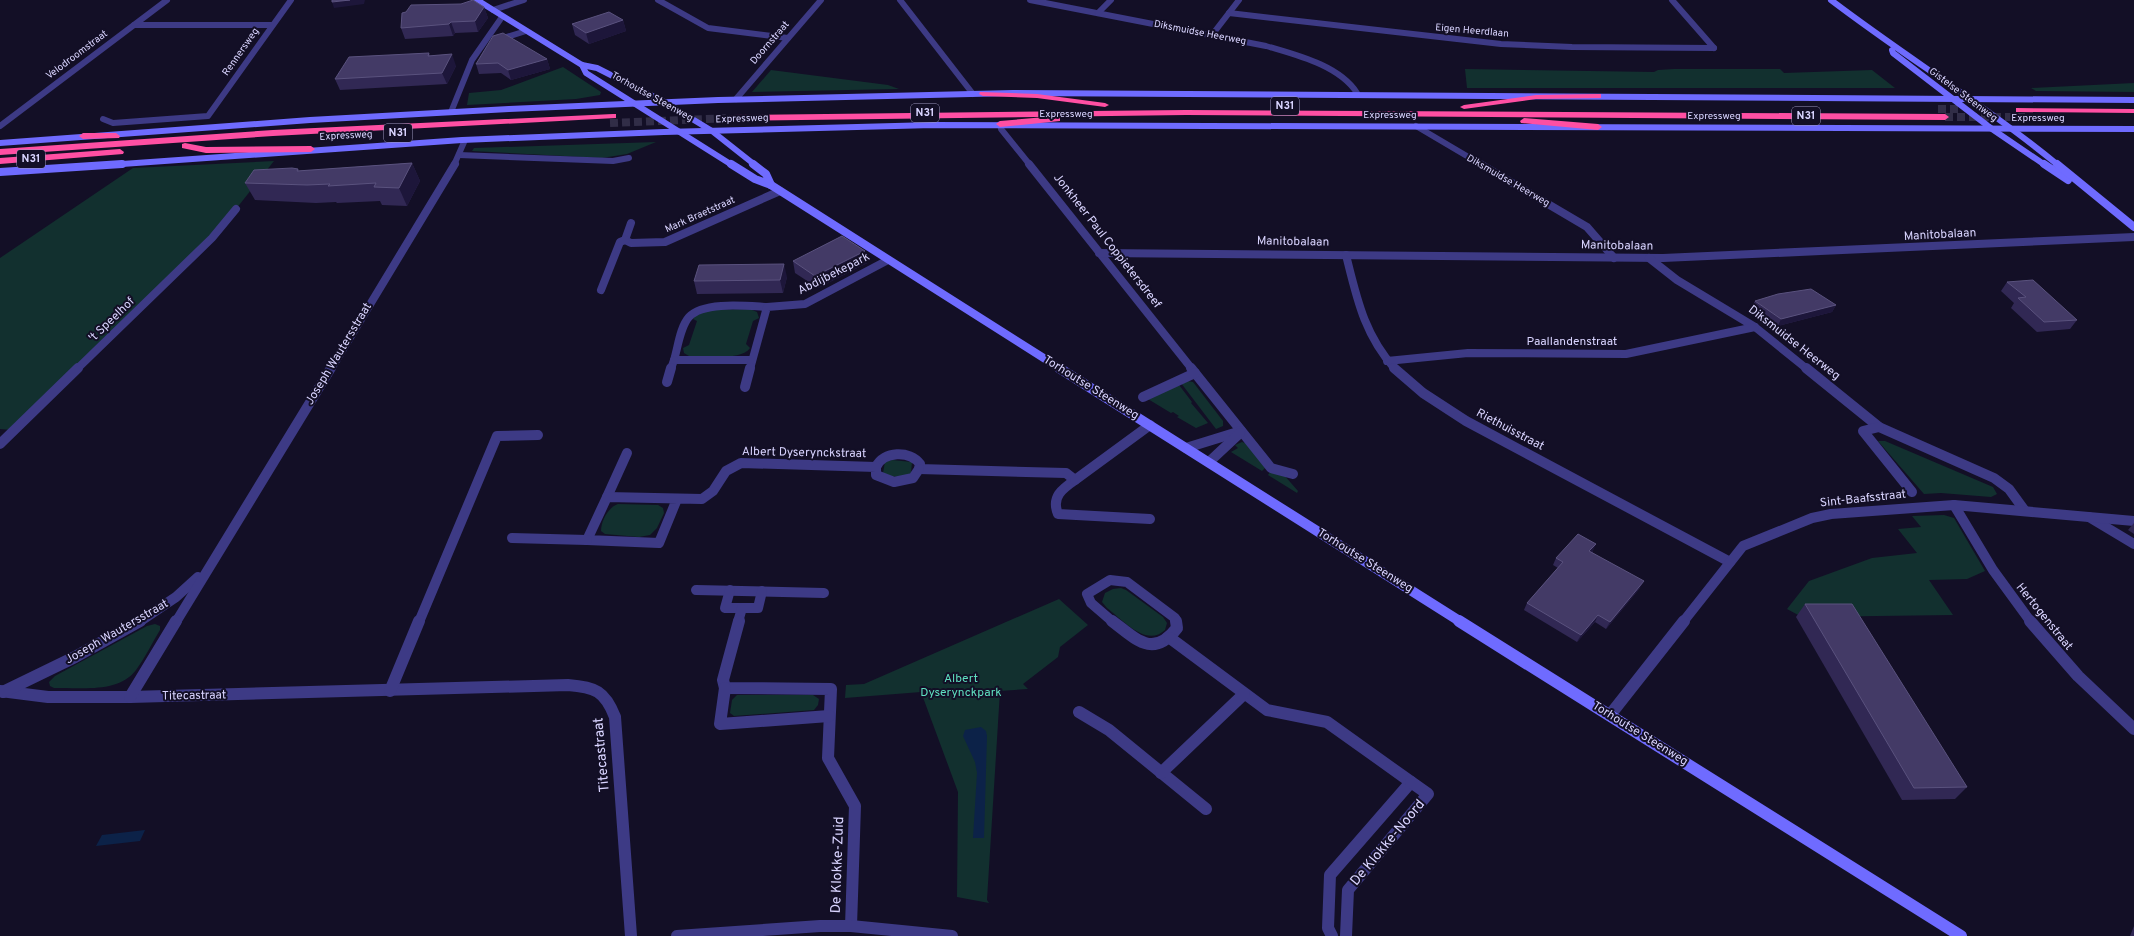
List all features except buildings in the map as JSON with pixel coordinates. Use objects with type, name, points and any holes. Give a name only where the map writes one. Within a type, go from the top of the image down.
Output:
[{"type":"highway","points":[[983,94],[1037,96],[1105,105]]},
{"type":"highway","points":[[1464,107],[1536,97],[1598,96]]},
{"type":"highway","name":"Expressweg","points":[[1938,109],[1105,105],[859,108],[730,115],[1120,112],[1945,117]]},
{"type":"highway","name":"Expressweg","points":[[2019,110],[2134,111]]},
{"type":"highway","points":[[1000,124],[1097,116],[1120,112]]},
{"type":"highway","points":[[1458,113],[1476,118],[1598,126]]},
{"type":"highway","name":"Expressweg","points":[[2028,117],[2134,118]]},
{"type":"highway","name":"Expressweg","points":[[0,152],[310,138],[612,120]]},
{"type":"highway","points":[[83,136],[165,136],[206,150],[311,149]]},
{"type":"highway","name":"Expressweg","points":[[0,161],[186,143]]},
{"type":"street","name":"Velodroomstraat","points":[[0,126],[167,0]]},
{"type":"street","points":[[272,25],[291,0]]},
{"type":"street","name":"Torhoutse Steenweg","points":[[477,0],[502,17],[582,65],[597,68],[666,103],[712,131],[766,174],[771,185]]},
{"type":"street","points":[[493,10],[524,0]]},
{"type":"street","points":[[658,0],[708,28],[788,38]]},
{"type":"street","name":"Doornstraat","points":[[736,99],[821,0]]},
{"type":"street","points":[[900,0],[973,94]]},
{"type":"street","name":"Diksmuidse Heerweg","points":[[1030,0],[1266,46],[1304,58],[1353,85],[1357,94]]},
{"type":"street","points":[[1098,13],[1111,0]]},
{"type":"street","points":[[1212,35],[1239,0]]},
{"type":"street","name":"Eigen Heerdlaan","points":[[1229,12],[1410,35],[1495,43],[1572,47],[1714,48],[1672,0]]},
{"type":"street","name":"Gistelse Steenweg","points":[[1831,0],[1889,44],[1970,98],[2013,129],[2134,227]]},
{"type":"street","points":[[451,112],[472,60],[502,17]]},
{"type":"street","name":"Rennersweg","points":[[134,25],[272,25]]},
{"type":"street","name":"Rennersweg","points":[[103,119],[113,123],[208,116],[272,25]]},
{"type":"street","points":[[488,37],[520,27]]},
{"type":"street","points":[[482,46],[526,31]]},
{"type":"street","name":"Gistelse Steenweg","points":[[1889,44],[1893,53],[1992,129],[2058,174],[2092,194]]},
{"type":"street","name":"Torhoutse Steenweg","points":[[582,65],[586,73],[755,179],[771,185],[1961,936]]},
{"type":"street","name":"Expressweg","points":[[0,143],[294,121],[451,112],[736,99],[973,94],[1949,97],[2134,100]]},
{"type":"street","name":"Expressweg","points":[[0,172],[311,149],[465,140],[712,131],[1000,124],[2134,129]]},
{"type":"street","name":"Jonkheer Paul Coppietersdreef","points":[[1000,124],[1001,129],[1271,468],[1293,474]]},
{"type":"street","name":"Diksmuidse Heerweg","points":[[1416,126],[1587,227],[1614,258]]},
{"type":"street","name":"Joseph Wautersstraat","points":[[130,697],[453,166],[465,140]]},
{"type":"street","points":[[459,154],[613,161],[629,158]]},
{"type":"street","name":"Mark Braetstraat","points":[[625,240],[631,242],[665,242],[780,191]]},
{"type":"street","name":"'t Speelhof","points":[[0,444],[212,238],[236,209]]},
{"type":"street","points":[[601,290],[620,242],[625,240],[631,223]]},
{"type":"street","name":"Manitobalaan","points":[[1099,253],[1649,258],[1754,255],[2134,237]]},
{"type":"street","name":"Riethuisstraat","points":[[1346,255],[1367,329],[1388,361],[1413,386],[1440,406],[1730,562]]},
{"type":"street","name":"Diksmuidse Heerweg","points":[[1649,258],[1677,280],[1754,327],[1879,427],[1994,478],[2009,489],[2025,511]]},
{"type":"street","name":"Abdijbekepark","points":[[667,382],[689,317],[697,310],[711,307],[781,307],[805,304],[888,260]]},
{"type":"street","points":[[745,387],[767,307]]},
{"type":"street","name":"Paallandenstraat","points":[[1388,361],[1468,353],[1626,354],[1754,327]]},
{"type":"street","points":[[674,360],[752,360]]},
{"type":"street","points":[[1143,397],[1195,373]]},
{"type":"street","points":[[1150,425],[1060,491],[1055,498],[1055,508],[1058,514],[1150,519]]},
{"type":"street","points":[[1879,427],[1863,432],[1912,492]]},
{"type":"street","points":[[1186,448],[1241,432]]},
{"type":"street","points":[[1209,462],[1241,432]]},
{"type":"street","points":[[390,691],[497,436],[538,435]]},
{"type":"street","points":[[587,540],[627,453]]},
{"type":"street","name":"Albert Dyserynckstraat","points":[[892,454],[913,456],[918,459],[920,464],[918,474],[913,479],[904,482],[879,478],[876,475],[876,467],[879,460],[892,454]]},
{"type":"street","name":"Albert Dyserynckstraat","points":[[607,497],[702,499],[711,495],[716,489],[722,474],[728,468],[741,463],[876,467]]},
{"type":"street","points":[[919,468],[1066,474],[1075,480]]},
{"type":"street","points":[[512,538],[659,543],[676,499]]},
{"type":"street","name":"Sint-Baafsstraat","points":[[1610,715],[1730,562],[1747,543],[1821,516],[1905,507],[1954,505],[2134,521]]},
{"type":"street","name":"Hertogenstraat","points":[[1954,505],[1985,560],[2023,612],[2070,669],[2134,728]]},
{"type":"street","points":[[2087,516],[2134,544]]},
{"type":"street","name":"Joseph Wautersstraat","points":[[1,693],[44,674],[155,613],[190,585],[218,554]]},
{"type":"street","points":[[1110,580],[1128,582],[1175,618],[1177,628],[1170,638],[1160,644],[1146,645],[1098,610],[1090,602],[1087,594],[1110,580]]},
{"type":"street","points":[[696,590],[824,593]]},
{"type":"street","points":[[730,590],[725,608],[758,608],[762,591]]},
{"type":"street","points":[[742,608],[723,680],[725,688],[720,724],[829,716]]},
{"type":"street","name":"De Klokke-Noord","points":[[1170,638],[1267,710],[1327,722],[1428,794],[1348,890],[1346,936]]},
{"type":"street","name":"Titecastraat","points":[[1,693],[48,698],[130,697],[568,685],[582,686],[602,693],[611,704],[615,717],[631,936]]},
{"type":"street","name":"De Klokke-Zuid","points":[[725,688],[830,689],[828,758],[854,806],[851,926]]},
{"type":"street","points":[[1161,773],[1244,694]]},
{"type":"street","points":[[1079,712],[1108,730],[1206,809]]},
{"type":"street","name":"De Klokke-Noord","points":[[1332,936],[1328,928],[1330,875],[1411,782]]},
{"type":"street","points":[[677,936],[820,926],[851,926],[952,936]]},
{"type":"green space","points":[[563,67],[601,92],[600,95],[576,99],[467,105],[469,93],[501,90]]},
{"type":"green space","points":[[1465,69],[1654,72],[1658,70],[1674,69],[1780,69],[1784,73],[1872,70],[1895,88],[1467,88]]},
{"type":"green space","points":[[771,70],[888,85],[899,89],[752,92]]},
{"type":"green space","points":[[2134,83],[2134,92],[2036,91],[2031,88]]},
{"type":"green space","points":[[656,142],[627,154],[602,158],[472,151],[474,148]]},
{"type":"green space","points":[[274,161],[236,209],[207,240],[12,430],[0,429],[0,258],[133,168]]},
{"type":"green space","points":[[750,309],[757,312],[759,318],[753,321],[746,344],[750,348],[746,352],[739,355],[722,357],[689,356],[684,353],[683,348],[689,345],[697,321],[693,319],[695,316],[709,310]]},
{"type":"green space","points":[[1187,381],[1193,382],[1223,421],[1223,426],[1216,429],[1181,383]]},
{"type":"green space","points":[[1179,385],[1192,402],[1191,403],[1208,423],[1196,428],[1177,417],[1179,416],[1173,412],[1171,413],[1148,399]]},
{"type":"green space","points":[[1878,441],[1885,441],[1993,487],[1997,494],[1991,497],[1941,493],[1924,494]]},
{"type":"green space","points":[[1242,442],[1245,443],[1266,467],[1262,471],[1231,452],[1238,448],[1235,445]]},
{"type":"green space","points":[[892,460],[912,462],[911,473],[905,476],[897,477],[889,476],[883,473],[885,462]]},
{"type":"green space","points":[[1270,472],[1284,475],[1298,491],[1297,493],[1268,475]]},
{"type":"green space","points":[[618,504],[658,505],[663,508],[664,513],[657,528],[650,535],[639,537],[605,534],[601,531],[604,518],[612,508]]},
{"type":"green space","points":[[1944,515],[1954,518],[1985,571],[1967,579],[1929,580],[1953,615],[1802,617],[1787,609],[1809,581],[1872,558],[1917,553],[1898,529],[1921,527],[1912,516]]},
{"type":"green space","points":[[1121,588],[1163,617],[1167,623],[1165,630],[1158,635],[1150,636],[1142,634],[1127,625],[1107,608],[1102,602],[1105,593],[1113,589]]},
{"type":"green space","name":"Albert Dyserynckpark","points":[[1059,599],[1088,625],[1060,647],[1058,657],[1023,684],[1028,689],[1000,691],[987,900],[989,903],[957,897],[958,792],[921,692],[845,698],[846,685],[864,684]]},
{"type":"green space","points":[[155,624],[160,626],[160,630],[136,670],[128,678],[119,683],[98,688],[54,688],[50,686],[49,682],[55,676],[147,626]]},
{"type":"green space","points":[[737,695],[813,695],[819,699],[818,705],[814,710],[734,716],[730,713],[732,700]]},
{"type":"water","points":[[981,727],[986,731],[987,736],[984,838],[973,838],[977,773],[975,762],[963,736],[965,730]]},
{"type":"water","points":[[145,830],[140,841],[96,846],[102,835]]},
{"type":"tunnel","points":[[1938,109],[1958,109]]},
{"type":"tunnel","points":[[1945,117],[2028,117]]},
{"type":"tunnel","points":[[610,123],[730,118]]}]
